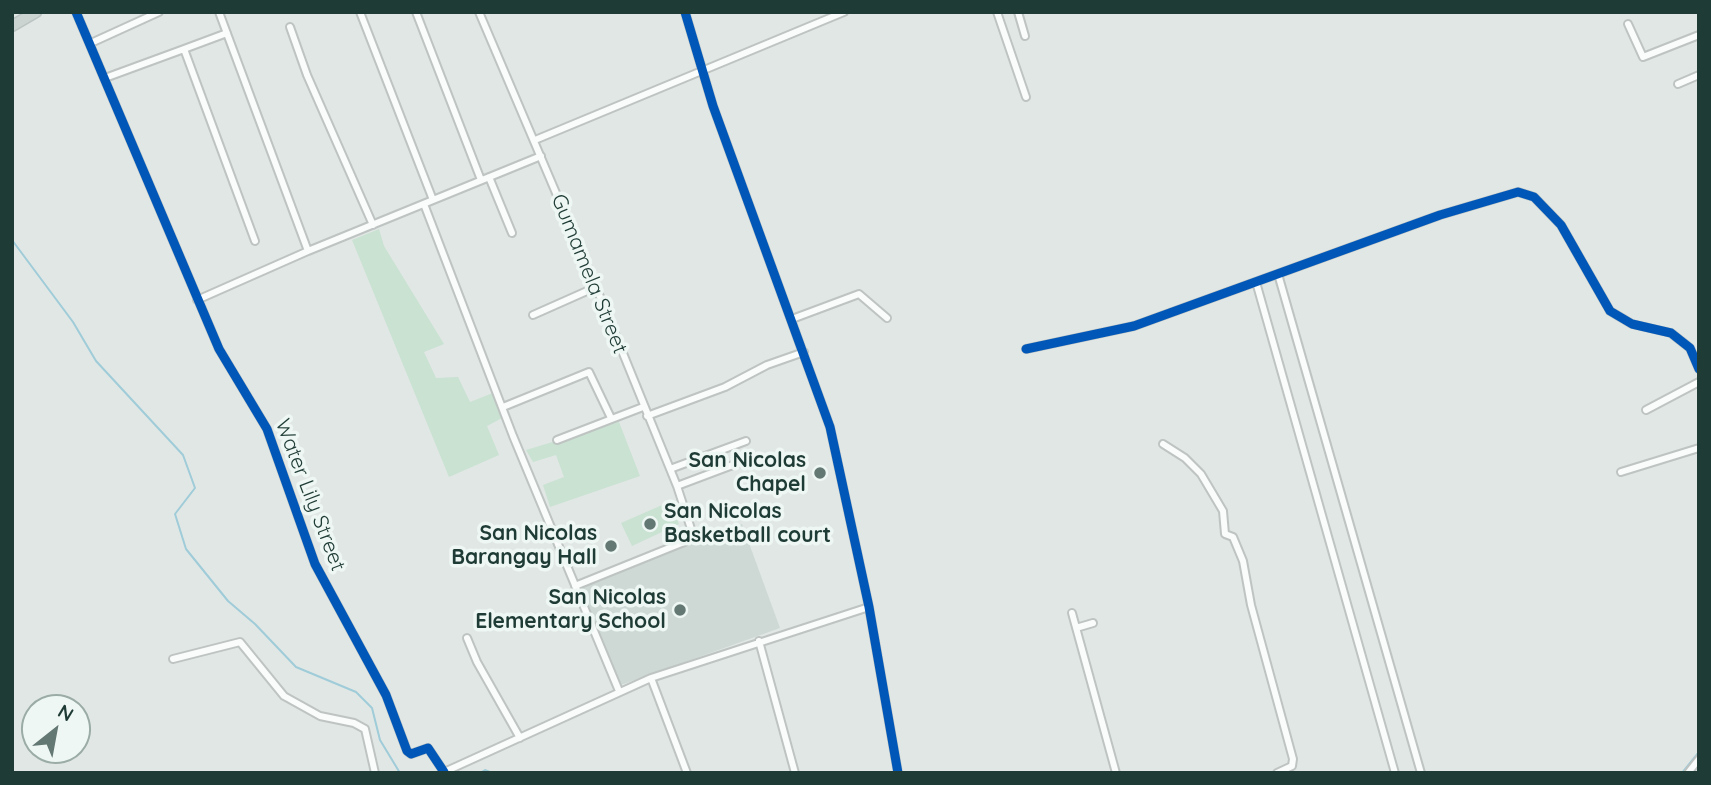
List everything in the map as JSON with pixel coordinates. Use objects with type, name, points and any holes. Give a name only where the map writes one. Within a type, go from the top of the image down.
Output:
[{"type":"main road","points":[[12,26],[36,12]]},
{"type":"street","name":"Water Lily Street","points":[[76,12],[219,349],[267,429],[315,564],[386,695],[407,751],[411,754],[428,748],[443,772]]},
{"type":"street","points":[[90,43],[159,12]]},
{"type":"street","points":[[219,12],[308,251]]},
{"type":"street","points":[[360,12],[433,200]]},
{"type":"street","points":[[416,12],[481,180]]},
{"type":"street","name":"Gumamela Street","points":[[479,12],[596,287],[677,486],[694,538],[575,586]]},
{"type":"street","points":[[685,12],[701,71],[830,427],[869,607],[898,773]]},
{"type":"street","points":[[535,141],[844,12]]},
{"type":"street","points":[[997,12],[1026,97]]},
{"type":"street","points":[[1018,12],[1026,36]]},
{"type":"street","points":[[1628,24],[1643,57],[1699,35]]},
{"type":"street","points":[[290,27],[307,75],[373,225]]},
{"type":"street","points":[[105,78],[227,33]]},
{"type":"street","points":[[184,49],[255,242]]},
{"type":"street","points":[[1678,83],[1699,75]]},
{"type":"street","points":[[197,300],[308,251],[541,156]]},
{"type":"street","points":[[489,177],[512,233]]},
{"type":"street","points":[[1026,349],[1134,326],[1440,215],[1518,192],[1534,197],[1560,225],[1610,311],[1632,324],[1671,334],[1696,351],[1699,369]]},
{"type":"street","points":[[424,204],[503,407],[619,691]]},
{"type":"street","points":[[1278,274],[1421,773]]},
{"type":"street","points":[[1256,282],[1395,773]]},
{"type":"street","points":[[534,315],[596,287]]},
{"type":"street","points":[[792,319],[859,294],[887,318]]},
{"type":"street","points":[[647,416],[726,387],[767,365],[804,352]]},
{"type":"street","points":[[503,407],[589,372],[611,418]]},
{"type":"street","points":[[1646,410],[1699,382]]},
{"type":"street","points":[[556,440],[643,407]]},
{"type":"street","points":[[670,469],[746,441]]},
{"type":"street","points":[[1163,444],[1185,458],[1201,474],[1223,511],[1225,534],[1233,537],[1243,561],[1251,605],[1293,759],[1292,766],[1276,773]]},
{"type":"street","points":[[1621,472],[1699,448]]},
{"type":"street","points":[[677,486],[746,460]]},
{"type":"street","points":[[443,772],[651,678],[869,607]]},
{"type":"street","points":[[1072,614],[1116,773]]},
{"type":"street","points":[[1076,628],[1093,623]]},
{"type":"street","points":[[467,638],[477,662],[520,738]]},
{"type":"street","points":[[759,641],[795,773]]},
{"type":"street","points":[[173,659],[240,642],[284,696],[320,716],[354,723],[365,729],[375,773]]},
{"type":"street","points":[[651,678],[687,773]]},
{"type":"street","points":[[1688,773],[1699,759]]},
{"type":"shaded area","name":"San Nicolas Elementary School","points":[[742,524],[780,628],[618,686],[579,593],[581,586]]},
{"type":"green space","points":[[379,229],[384,246],[444,344],[424,352],[436,378],[458,377],[470,402],[493,393],[502,418],[487,426],[499,455],[449,477],[352,240]]},
{"type":"green space","points":[[619,422],[640,476],[550,507],[543,485],[564,477],[556,455],[533,462],[526,450]]},
{"type":"green space","name":"San Nicolas Basketball court","points":[[669,502],[679,524],[632,546],[621,523]]},
{"type":"waterway","points":[[12,240],[73,322],[96,361],[183,455],[195,488],[175,514],[186,549],[228,601],[255,624],[296,667],[356,692],[372,708],[380,740],[400,773]]},
{"type":"waterway","points":[[1682,773],[1699,752]]},
{"type":"waterway","points":[[480,773],[485,770],[492,773]]},
{"type":"cycle path","points":[[76,12],[219,349],[267,429],[315,564],[386,695],[407,751],[411,754],[428,748],[444,772]]},
{"type":"cycle path","points":[[685,12],[713,106],[830,427],[869,607],[898,773]]},
{"type":"cycle path","points":[[1026,349],[1134,326],[1440,215],[1518,192],[1534,197],[1561,225],[1610,311],[1632,324],[1671,333],[1690,348],[1699,369]]},
{"type":"place","name":"San Nicolas Chapel","points":[[820,473]]},
{"type":"place","name":"San Nicolas Basketball court","points":[[650,524]]},
{"type":"place","name":"San Nicolas Barangay Hall","points":[[611,546]]},
{"type":"place","name":"San Nicolas Elementary School","points":[[680,610]]}]
